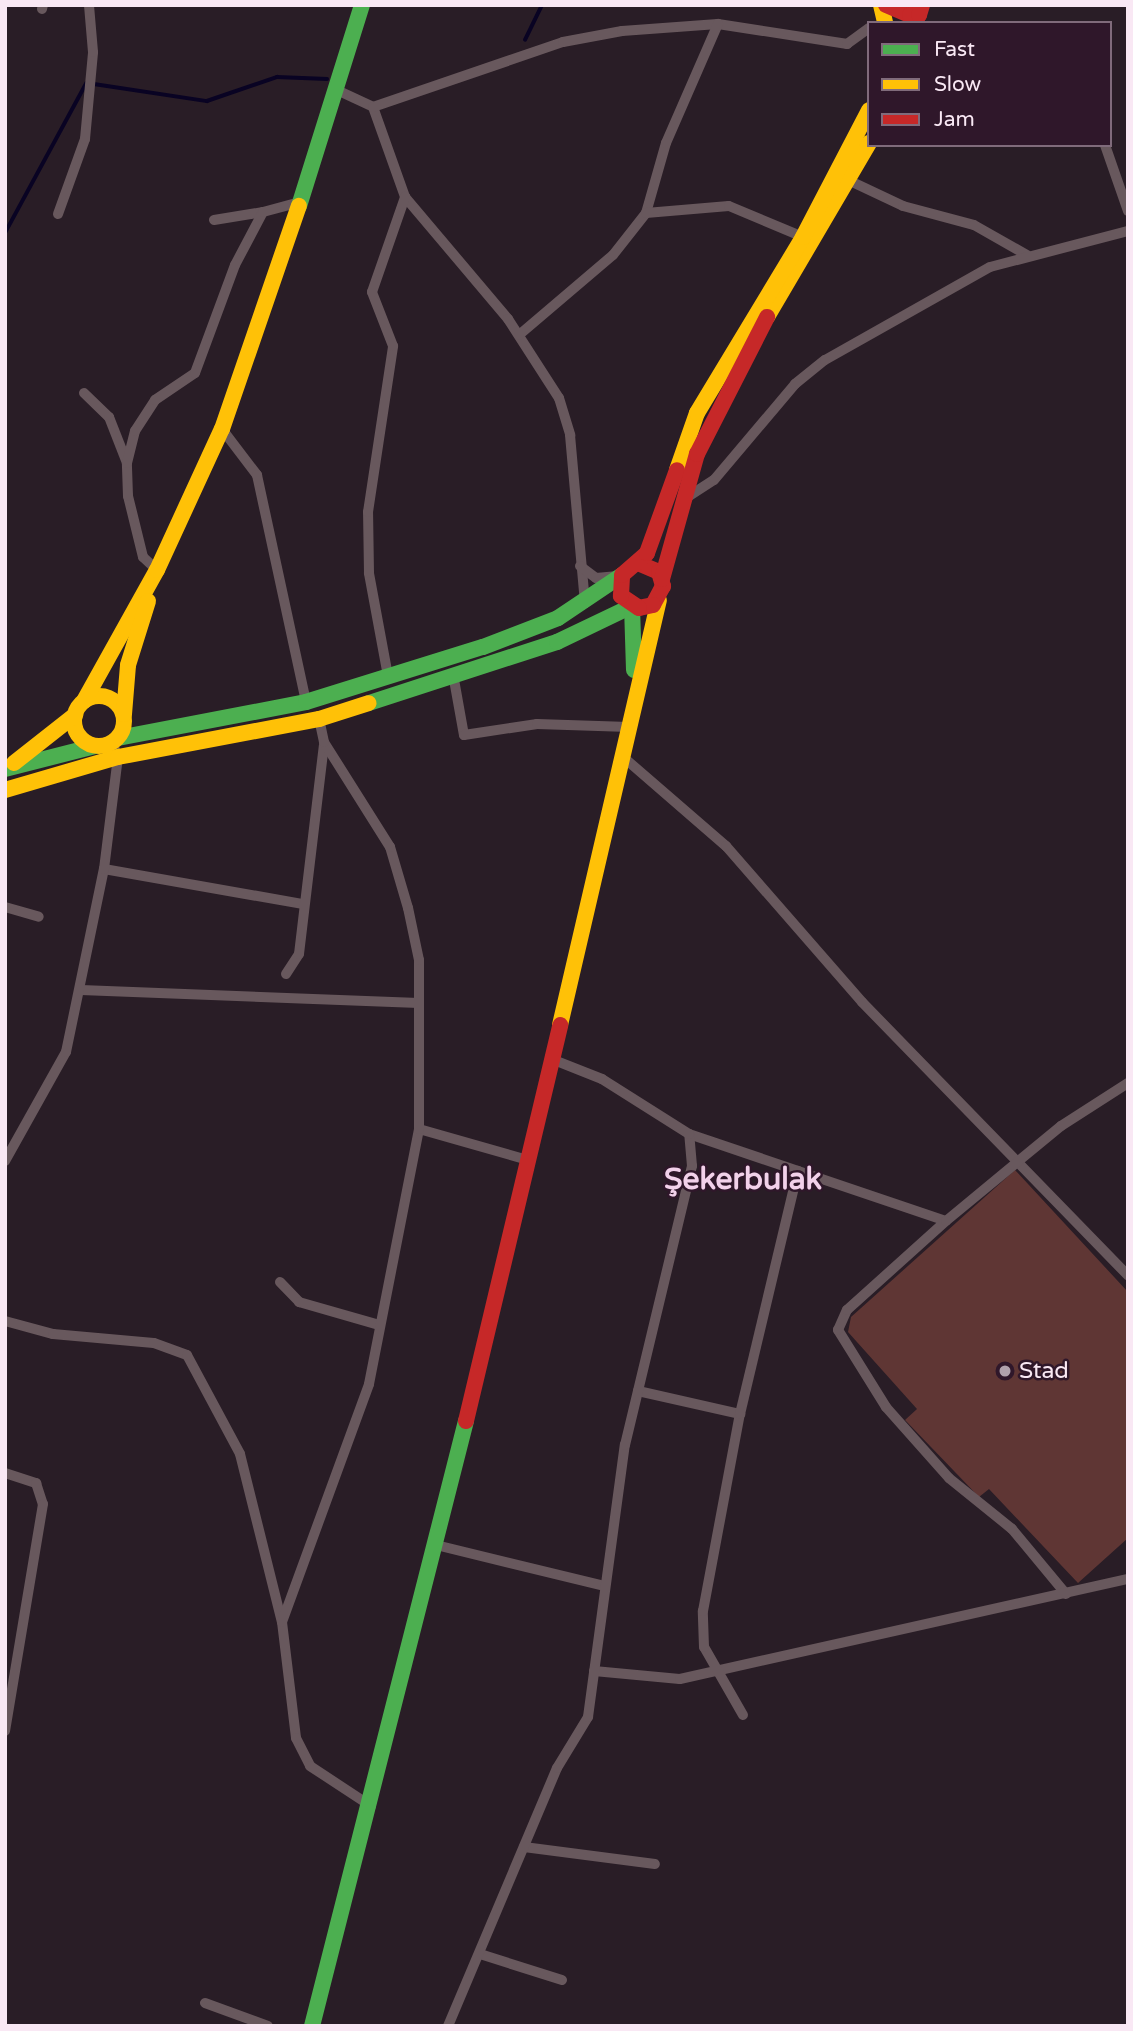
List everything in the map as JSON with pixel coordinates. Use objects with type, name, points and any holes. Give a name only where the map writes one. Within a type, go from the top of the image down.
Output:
[{"type":"street","points":[[58,214],[85,139],[93,74],[89,5]]},
{"type":"street","points":[[111,746],[80,739],[79,708],[157,570],[222,429],[339,91],[362,5]]},
{"type":"street","points":[[884,14],[918,14],[934,5]]},
{"type":"street","points":[[339,91],[373,107],[563,43],[718,24],[847,44],[867,29]]},
{"type":"street","points":[[519,335],[613,254],[646,213],[666,143],[718,24]]},
{"type":"street","points":[[373,107],[405,197],[519,335],[559,398],[570,435],[585,604]]},
{"type":"street","points":[[8,767],[306,702],[525,632],[585,604],[640,564],[697,413],[803,237],[867,114]]},
{"type":"street","points":[[312,2026],[371,1806],[554,1060],[662,579],[686,498],[732,376],[867,147]]},
{"type":"street","points":[[1106,147],[1128,211]]},
{"type":"street","points":[[848,180],[903,206],[974,225],[1027,255]]},
{"type":"street","points":[[388,676],[369,573],[368,512],[393,346],[372,292],[405,197]]},
{"type":"street","points":[[214,220],[301,202]]},
{"type":"street","points":[[646,213],[729,206],[803,237]]},
{"type":"street","points":[[127,463],[150,406],[195,373],[235,265],[263,212]]},
{"type":"street","points":[[686,498],[714,480],[795,384],[825,360],[980,272],[1027,255],[1128,231]]},
{"type":"street","points":[[84,393],[109,417],[127,463],[139,547],[157,570]]},
{"type":"street","points":[[222,429],[257,475],[306,702]]},
{"type":"street","points":[[640,564],[662,579]]},
{"type":"street","points":[[580,566],[596,578],[622,575]]},
{"type":"street","points":[[5,1161],[57,1076],[81,990],[104,869],[111,746],[124,714],[128,665],[157,570]]},
{"type":"street","points":[[622,575],[621,596],[632,606],[630,719]]},
{"type":"street","points":[[5,790],[111,746],[318,719],[557,642],[632,606],[659,600]]},
{"type":"street","points":[[453,674],[464,735],[537,724],[630,719]]},
{"type":"street","points":[[8,767],[79,708],[107,697],[124,714]]},
{"type":"street","points":[[282,1622],[369,1384],[419,1129],[419,960],[390,847],[324,742],[318,719]]},
{"type":"street","points":[[286,974],[299,954],[302,904],[324,742]]},
{"type":"street","points":[[622,756],[726,846],[862,1002],[1128,1276]]},
{"type":"street","points":[[104,869],[302,904]]},
{"type":"street","points":[[5,907],[39,917]]},
{"type":"street","points":[[81,990],[419,1003]]},
{"type":"street","points":[[554,1060],[602,1079],[689,1134],[946,1221]]},
{"type":"street","points":[[1066,1594],[1012,1529],[949,1478],[886,1407],[838,1330],[847,1310],[1016,1161],[1128,1083]]},
{"type":"street","points":[[419,1129],[528,1160]]},
{"type":"street","points":[[448,2026],[557,1768],[588,1717],[604,1586],[638,1391],[689,1185],[689,1134]]},
{"type":"street","points":[[743,1715],[714,1670],[704,1647],[703,1611],[740,1414],[798,1171]]},
{"type":"street","points":[[279,1282],[299,1302],[379,1325]]},
{"type":"street","points":[[5,1321],[53,1334],[154,1343],[187,1355],[240,1454],[282,1622],[296,1738],[310,1766],[371,1806]]},
{"type":"street","points":[[638,1391],[740,1414]]},
{"type":"street","points":[[5,1474],[36,1483],[43,1504],[5,1731]]},
{"type":"street","points":[[436,1545],[604,1586]]},
{"type":"street","points":[[594,1671],[680,1679],[1128,1579]]},
{"type":"street","points":[[524,1847],[655,1864]]},
{"type":"street","points":[[480,1954],[562,1980]]},
{"type":"street","points":[[205,2003],[268,2026]]},
{"type":"shaded area","name":"Stad","points":[[1015,1170],[1128,1292],[1128,1538],[1078,1583],[989,1489],[979,1497],[905,1420],[917,1409],[848,1332],[851,1317]]},
{"type":"waterway","points":[[525,40],[542,5]]},
{"type":"waterway","points":[[94,84],[207,101],[277,77],[327,79]]},
{"type":"waterway","points":[[5,233],[86,84]]},
{"type":"traffic: fast","points":[[299,206],[362,5]]},
{"type":"traffic: fast","points":[[118,738],[306,702],[483,647],[558,618],[622,575]]},
{"type":"traffic: fast","points":[[369,703],[557,642],[632,606],[634,670]]},
{"type":"traffic: fast","points":[[5,769],[95,746]]},
{"type":"traffic: fast","points":[[312,2026],[466,1421]]},
{"type":"traffic: slow","points":[[881,5],[885,21]]},
{"type":"traffic: slow","points":[[677,470],[697,413],[803,237],[867,114]]},
{"type":"traffic: slow","points":[[767,317],[867,146]]},
{"type":"traffic: slow","points":[[84,701],[157,570],[222,429],[299,206]]},
{"type":"traffic: slow","points":[[560,1025],[659,600]]},
{"type":"traffic: slow","points":[[124,714],[128,665],[148,601]]},
{"type":"traffic: slow","points":[[99,696],[117,703],[124,721],[117,739],[99,746],[81,739],[74,721],[81,703],[99,696]]},
{"type":"traffic: slow","points":[[5,790],[118,757],[319,719],[369,703]]},
{"type":"traffic: slow","points":[[14,763],[75,715]]},
{"type":"traffic: jam","points":[[886,5],[910,15],[919,15],[922,5]]},
{"type":"traffic: jam","points":[[662,579],[697,454],[767,317]]},
{"type":"traffic: jam","points":[[640,564],[659,572],[663,586],[653,605],[639,608],[621,596],[622,575],[647,553],[677,470]]},
{"type":"traffic: jam","points":[[466,1421],[560,1025]]},
{"type":"place","name":"Stad","points":[[1005,1371]]},
{"type":"district","name":"Şekerbulak","points":[[743,1180]]}]
